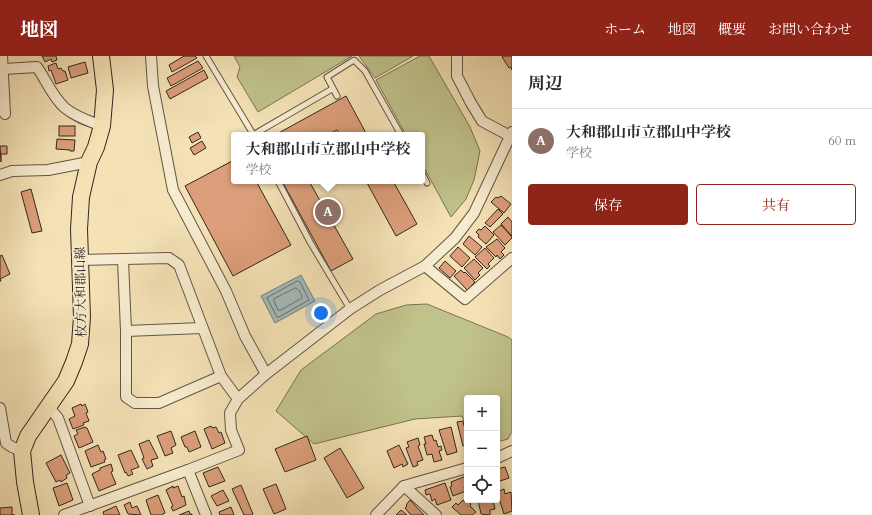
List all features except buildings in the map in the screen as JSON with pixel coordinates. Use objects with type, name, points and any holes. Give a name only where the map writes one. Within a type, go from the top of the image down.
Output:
[{"type":"main road","name":"枚方大和郡山線","points":[[31,515],[25,482],[22,451],[28,436],[66,381],[80,344],[82,317],[78,229],[81,197],[89,162],[96,147],[102,126],[105,90],[102,56]]},
{"type":"street","points":[[2,56],[6,114]]},
{"type":"street","points":[[151,56],[153,86],[173,190],[207,253],[226,291],[245,336],[266,374]]},
{"type":"street","points":[[64,515],[239,450],[231,430],[230,413],[238,399],[266,374],[350,309],[380,290],[425,266],[455,238],[474,213],[511,134],[482,120],[457,76],[457,56]]},
{"type":"street","points":[[4,69],[37,67],[51,90],[65,108],[84,119],[102,126]]},
{"type":"street","points":[[0,175],[12,171],[48,170],[89,162]]},
{"type":"street","points":[[79,260],[169,258],[178,265],[221,376],[238,399]]},
{"type":"street","points":[[425,266],[465,299],[512,258]]},
{"type":"street","points":[[123,260],[126,331],[126,397],[135,403],[159,403],[221,376]]},
{"type":"street","points":[[126,331],[202,328]]},
{"type":"street","points":[[48,406],[58,418],[90,506]]},
{"type":"street","points":[[0,408],[6,443],[12,448],[22,451]]},
{"type":"street","points":[[500,457],[512,451]]},
{"type":"street","points":[[376,515],[404,486],[464,469]]},
{"type":"street","points":[[188,470],[206,515]]},
{"type":"street","points":[[404,486],[436,515]]},
{"type":"lane","points":[[206,56],[251,132]]},
{"type":"lane","points":[[337,96],[327,77],[354,60],[365,71],[399,132]]},
{"type":"lane","points":[[258,132],[332,89]]},
{"type":"lane","points":[[425,179],[427,183]]},
{"type":"lane","points":[[280,184],[310,242],[350,309]]},
{"type":"green space","points":[[234,56],[352,56],[258,112],[237,77],[240,67]]},
{"type":"green space","points":[[359,56],[413,56],[375,78]]},
{"type":"green space","points":[[420,56],[429,56],[470,127],[480,151],[474,180],[466,199],[451,217],[425,169],[425,132],[404,132],[376,80]]},
{"type":"green space","points":[[427,304],[508,337],[512,340],[512,431],[508,439],[500,441],[500,395],[464,395],[464,421],[462,416],[415,419],[314,444],[276,411],[301,370],[376,314],[406,305]]},
{"type":"water","points":[[301,275],[315,301],[275,323],[261,296]]},
{"type":"place","name":"大和郡山市立郡山中学校","points":[[328,212]]}]
